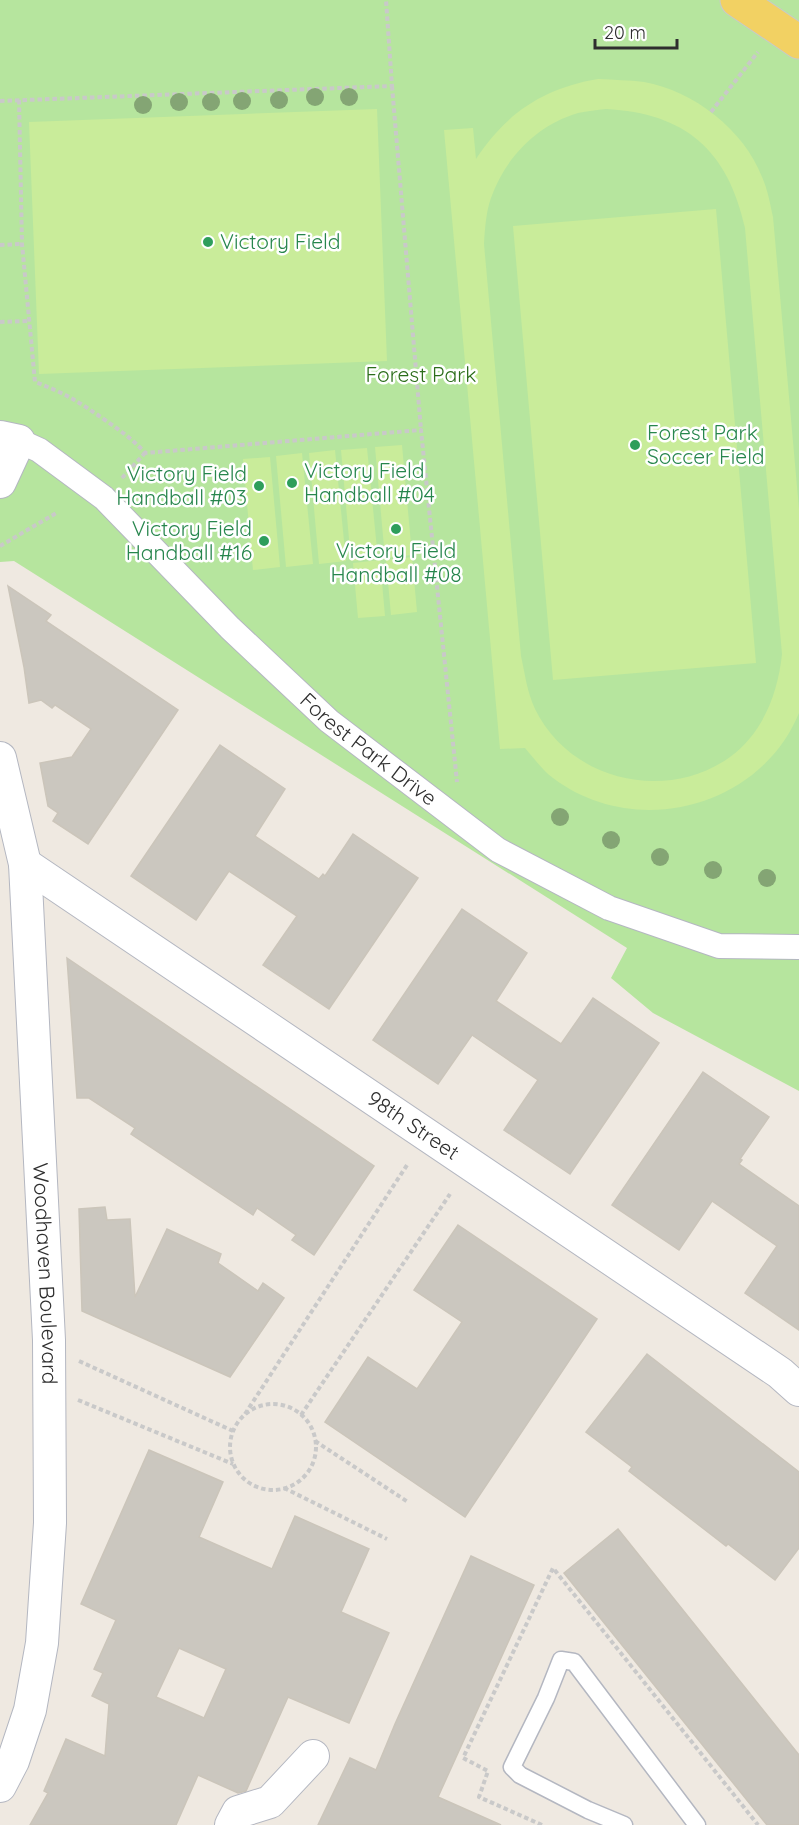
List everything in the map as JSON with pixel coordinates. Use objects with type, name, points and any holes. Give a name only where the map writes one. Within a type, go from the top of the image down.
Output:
[{"type":"main road","points":[[737,0],[799,42]]},
{"type":"street","points":[[0,482],[9,439]]},
{"type":"street","name":"Forest Park Drive","points":[[9,439],[48,456],[104,498],[230,628],[329,721],[498,850],[609,908],[719,946],[799,947]]},
{"type":"street","name":"Woodhaven Boulevard","points":[[0,758],[25,864],[49,1340],[50,1523],[42,1643],[30,1710],[13,1761],[0,1786]]},
{"type":"street","name":"98th Street","points":[[25,864],[761,1360],[799,1390]]},
{"type":"street","points":[[231,1825],[238,1812],[270,1802],[313,1756]]},
{"type":"lane","points":[[624,1825],[588,1810],[520,1775],[512,1767],[546,1698],[561,1660],[574,1662],[698,1825]]},
{"type":"path","points":[[386,0],[421,430],[457,782]]},
{"type":"path","points":[[711,112],[758,52]]},
{"type":"path","points":[[0,101],[392,86]]},
{"type":"path","points":[[19,100],[22,244],[35,382],[60,391],[80,402],[137,443],[145,453]]},
{"type":"path","points":[[0,245],[22,244]]},
{"type":"path","points":[[0,322],[28,321]]},
{"type":"path","points":[[122,478],[145,453],[421,430]]},
{"type":"path","points":[[0,546],[58,512]]},
{"type":"path","points":[[244,1414],[257,1406],[285,1405],[307,1421],[315,1440],[314,1458],[301,1480],[276,1490],[263,1489],[251,1484],[240,1476],[233,1464],[230,1438],[235,1425],[407,1165]]},
{"type":"path","points":[[301,1415],[450,1194]]},
{"type":"path","points":[[70,1357],[233,1431]]},
{"type":"path","points":[[69,1396],[233,1464]]},
{"type":"path","points":[[315,1440],[408,1502]]},
{"type":"path","points":[[283,1488],[387,1539]]},
{"type":"green space","name":"Forest Park","points":[[0,0],[799,0],[799,1091],[653,1013],[611,978],[627,948],[14,561],[0,562]]},
{"type":"green space","points":[[598,79],[644,82],[681,94],[699,104],[730,129],[754,160],[766,187],[773,217],[799,509],[799,713],[781,746],[756,772],[726,792],[692,804],[657,810],[621,807],[586,797],[549,775],[525,748],[500,749],[444,130],[473,128],[476,159],[500,128],[528,105],[578,83]],"holes":[[[606,109],[659,118],[699,141],[714,157],[727,177],[745,228],[782,654],[777,683],[767,711],[742,747],[730,757],[705,771],[677,779],[649,781],[622,777],[595,768],[571,753],[551,734],[535,709],[530,696],[521,656],[484,244],[488,209],[497,183],[524,145],[549,126],[578,113]]]},
{"type":"green space","name":"Victory Field","points":[[377,109],[387,361],[39,374],[29,122]]},
{"type":"green space","name":"Forest Park Soccer Field","points":[[716,209],[756,663],[553,680],[513,226]]},
{"type":"green space","points":[[402,445],[412,555],[385,558],[375,447]]},
{"type":"green space","points":[[367,448],[378,559],[351,561],[341,450]]},
{"type":"green space","points":[[335,450],[346,561],[319,564],[309,453]]},
{"type":"green space","points":[[302,453],[313,564],[286,567],[276,456]]},
{"type":"green space","points":[[270,457],[280,567],[253,570],[243,459]]},
{"type":"green space","points":[[412,557],[417,612],[391,615],[386,560]]},
{"type":"green space","points":[[380,560],[385,616],[358,618],[353,563]]},
{"type":"building","points":[[8,586],[51,615],[46,621],[178,710],[88,844],[53,821],[58,813],[48,806],[40,763],[72,757],[91,729],[55,705],[52,708],[41,700],[29,703]]},
{"type":"building","points":[[220,745],[285,789],[255,836],[319,879],[323,874],[325,876],[353,834],[418,878],[329,1009],[263,965],[297,916],[229,871],[196,920],[131,876]]},
{"type":"building","points":[[462,909],[527,953],[496,1001],[561,1044],[593,998],[659,1043],[570,1174],[504,1130],[538,1080],[472,1035],[438,1084],[373,1040]]},
{"type":"building","points":[[67,958],[374,1166],[314,1255],[292,1240],[296,1235],[257,1208],[253,1215],[131,1134],[135,1128],[89,1098],[77,1098]]},
{"type":"building","points":[[703,1072],[769,1117],[740,1159],[742,1160],[739,1164],[799,1206],[799,1330],[745,1293],[777,1246],[712,1201],[679,1250],[612,1205]]},
{"type":"building","points":[[105,1207],[107,1220],[130,1219],[135,1297],[167,1229],[221,1254],[218,1263],[258,1291],[263,1283],[284,1298],[230,1377],[82,1311],[79,1209]]},
{"type":"building","points":[[458,1225],[597,1319],[465,1517],[325,1422],[368,1357],[417,1389],[462,1322],[414,1290]]},
{"type":"building","points":[[647,1354],[799,1472],[799,1548],[775,1580],[728,1544],[726,1546],[629,1471],[632,1467],[586,1432]]},
{"type":"building","points":[[149,1450],[223,1482],[199,1537],[272,1569],[295,1516],[369,1549],[341,1612],[389,1633],[349,1723],[288,1697],[246,1791],[238,1793],[198,1775],[176,1825],[30,1825],[48,1793],[44,1791],[66,1739],[105,1756],[109,1704],[92,1696],[103,1673],[94,1669],[116,1620],[81,1604]],"holes":[[[179,1648],[226,1669],[204,1718],[156,1697]]]},
{"type":"building","points":[[618,1529],[799,1755],[799,1825],[767,1825],[564,1573]]},
{"type":"building","points":[[471,1556],[534,1585],[438,1797],[501,1825],[318,1825],[350,1758],[376,1770]]},
{"type":"place","name":"Victory Field","points":[[208,242]]},
{"type":"place","name":"Forest Park Soccer Field","points":[[635,445]]},
{"type":"place","name":"Victory Field Handball #04","points":[[292,483]]},
{"type":"place","name":"Victory Field Handball #03","points":[[259,486]]},
{"type":"place","name":"Victory Field Handball #08","points":[[396,529]]},
{"type":"place","name":"Victory Field Handball #16","points":[[264,541]]}]
